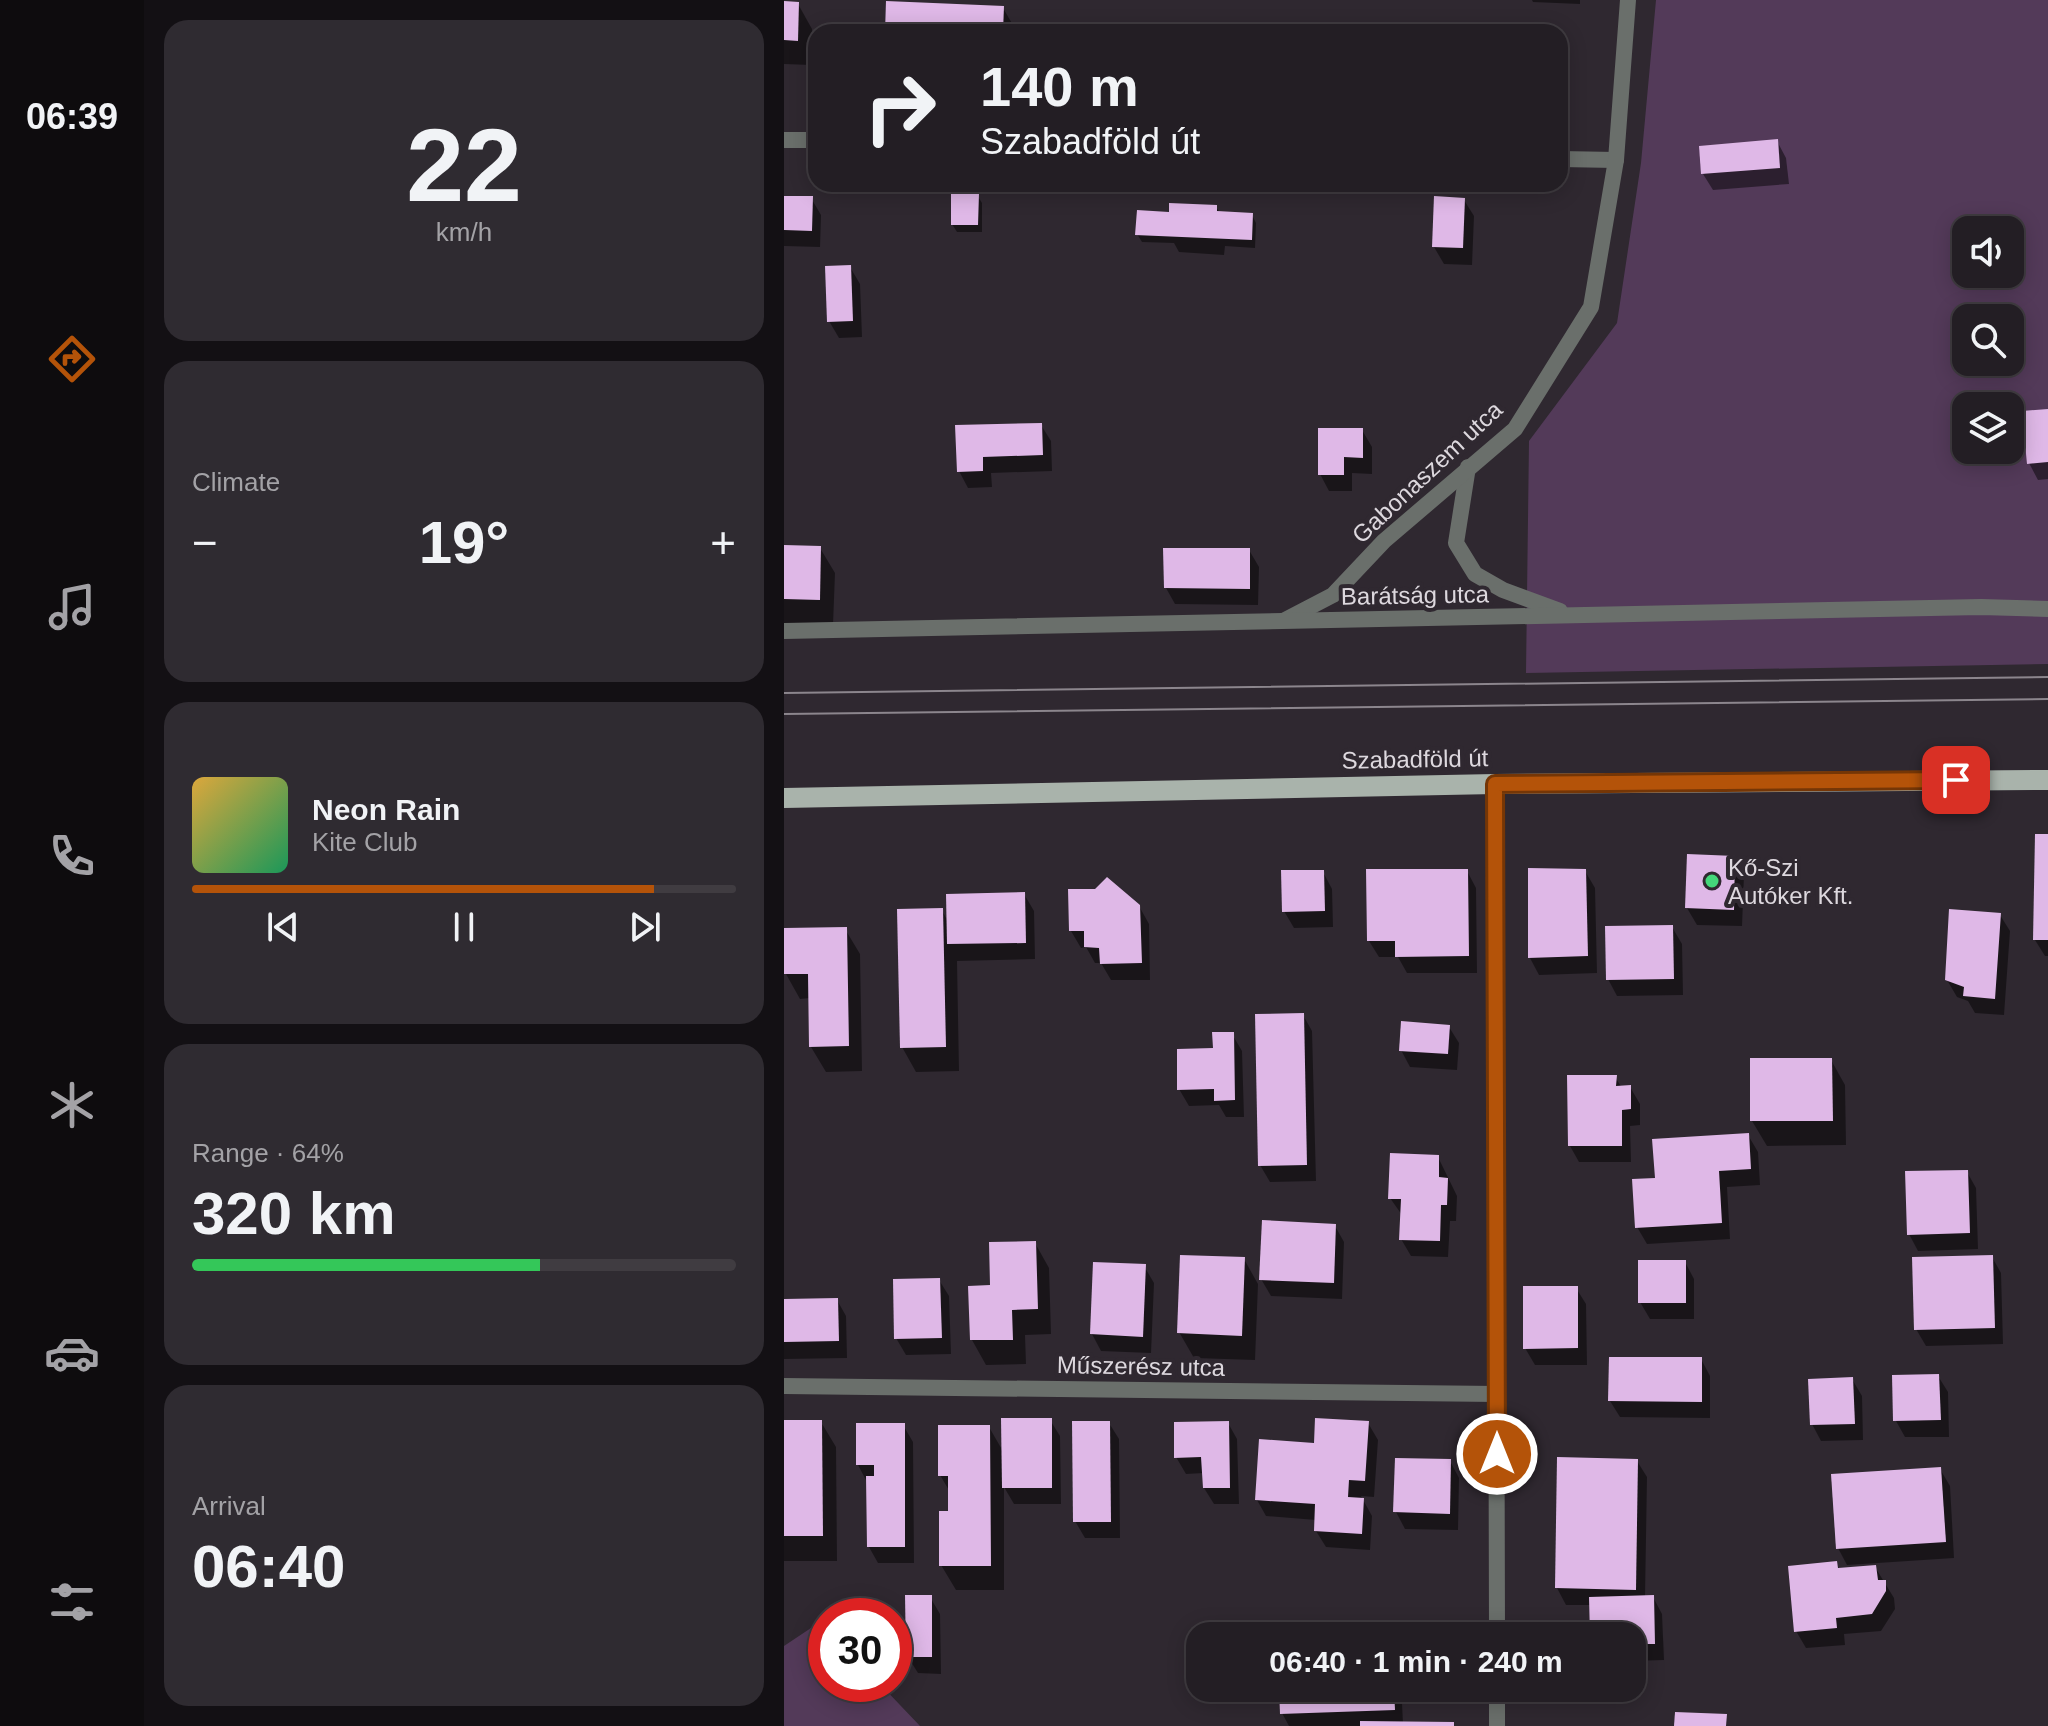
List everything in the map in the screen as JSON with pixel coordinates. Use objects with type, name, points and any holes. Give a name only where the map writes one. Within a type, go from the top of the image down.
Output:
[{"type":"main road","name":"Szabadföld út","points":[[784,798],[1495,784],[2048,780]]},
{"type":"street","name":"Gabonaszem utca","points":[[1282,622],[1333,595],[1384,541],[1515,429],[1591,307],[1616,160],[1628,0]]},
{"type":"street","points":[[784,140],[808,140]]},
{"type":"street","points":[[1568,159],[1616,160]]},
{"type":"street","points":[[1468,467],[1456,543],[1475,574],[1503,590],[1570,615]]},
{"type":"street","name":"Barátság utca","points":[[784,631],[1965,607],[2048,609]]},
{"type":"street","points":[[1495,784],[1497,1622]]},
{"type":"street","name":"Műszerész utca","points":[[784,1386],[1497,1394]]},
{"type":"street","points":[[1497,1702],[1497,1726]]},
{"type":"shaded area","points":[[1656,0],[2048,0],[2048,664],[1526,673],[1529,441],[1617,323],[1641,163]]},
{"type":"shaded area","points":[[808,1630],[808,1702],[897,1702],[920,1726],[784,1726],[784,1646]]},
{"type":"building","points":[[784,1],[799,2],[798,41],[784,40]]},
{"type":"building","points":[[886,1],[1004,6],[1003,24],[885,24]]},
{"type":"building","points":[[1778,139],[1780,168],[1701,174],[1699,146]]},
{"type":"building","points":[[951,193],[979,193],[978,225],[951,225]]},
{"type":"building","points":[[784,196],[813,196],[812,231],[784,230]]},
{"type":"building","points":[[1434,196],[1465,198],[1463,248],[1432,247]]},
{"type":"building","points":[[1169,203],[1217,205],[1217,211],[1253,213],[1252,240],[1135,235],[1137,210],[1169,212]]},
{"type":"building","points":[[851,265],[853,321],[827,322],[825,266]]},
{"type":"building","points":[[2048,409],[2048,462],[2027,464],[2024,411]]},
{"type":"building","points":[[1042,423],[1043,455],[983,457],[983,471],[957,472],[955,425]]},
{"type":"building","points":[[1318,428],[1363,428],[1363,458],[1344,457],[1344,475],[1318,475]]},
{"type":"building","points":[[784,545],[821,546],[820,600],[784,599]]},
{"type":"building","points":[[1163,548],[1250,548],[1250,589],[1164,588]]},
{"type":"building","points":[[2035,834],[2048,834],[2048,940],[2033,940]]},
{"type":"building","points":[[1687,854],[1735,856],[1734,910],[1685,908]]},
{"type":"building","points":[[1528,868],[1586,869],[1588,956],[1528,958]]},
{"type":"building","points":[[1366,869],[1468,869],[1469,956],[1395,957],[1395,941],[1367,941]]},
{"type":"building","points":[[1281,870],[1324,870],[1325,911],[1282,912]]},
{"type":"building","points":[[1107,877],[1140,905],[1142,963],[1100,964],[1099,948],[1084,947],[1084,931],[1069,931],[1068,889],[1095,889]]},
{"type":"building","points":[[1025,892],[1026,943],[947,944],[946,894]]},
{"type":"building","points":[[943,908],[946,1047],[900,1048],[897,909]]},
{"type":"building","points":[[1949,909],[2001,913],[1995,999],[1963,996],[1964,987],[1945,980]]},
{"type":"building","points":[[1673,925],[1674,979],[1606,980],[1605,926]]},
{"type":"building","points":[[847,927],[849,1046],[809,1047],[808,974],[784,974],[784,928]]},
{"type":"building","points":[[1304,1013],[1307,1165],[1258,1166],[1255,1014]]},
{"type":"building","points":[[1401,1021],[1450,1025],[1448,1054],[1399,1051]]},
{"type":"building","points":[[1212,1032],[1234,1032],[1235,1100],[1214,1101],[1214,1089],[1177,1090],[1177,1049],[1213,1048]]},
{"type":"building","points":[[1750,1058],[1832,1058],[1833,1121],[1750,1121]]},
{"type":"building","points":[[1567,1075],[1617,1075],[1616,1086],[1631,1085],[1631,1109],[1622,1110],[1622,1146],[1568,1146]]},
{"type":"building","points":[[1749,1133],[1751,1169],[1719,1171],[1722,1223],[1635,1228],[1632,1179],[1655,1178],[1652,1139]]},
{"type":"building","points":[[1390,1153],[1439,1155],[1439,1177],[1448,1178],[1447,1205],[1441,1205],[1440,1241],[1399,1240],[1401,1199],[1388,1199]]},
{"type":"building","points":[[1968,1170],[1970,1233],[1907,1235],[1905,1171]]},
{"type":"building","points":[[1262,1220],[1336,1224],[1334,1283],[1259,1280]]},
{"type":"building","points":[[1036,1241],[1038,1309],[1012,1310],[1013,1340],[970,1340],[968,1286],[990,1285],[989,1242]]},
{"type":"building","points":[[1180,1255],[1245,1257],[1242,1336],[1177,1333]]},
{"type":"building","points":[[1993,1255],[1995,1328],[1914,1330],[1912,1257]]},
{"type":"building","points":[[1638,1260],[1686,1260],[1686,1303],[1638,1303]]},
{"type":"building","points":[[1093,1262],[1146,1264],[1143,1337],[1090,1334]]},
{"type":"building","points":[[940,1278],[942,1338],[894,1339],[893,1279]]},
{"type":"building","points":[[1523,1286],[1578,1286],[1578,1348],[1523,1349]]},
{"type":"building","points":[[838,1298],[839,1341],[784,1342],[784,1299]]},
{"type":"building","points":[[1609,1357],[1702,1357],[1702,1402],[1608,1401]]},
{"type":"building","points":[[1939,1374],[1941,1420],[1893,1421],[1892,1375]]},
{"type":"building","points":[[1853,1377],[1855,1424],[1810,1425],[1808,1379]]},
{"type":"building","points":[[1001,1418],[1052,1418],[1052,1488],[1002,1488]]},
{"type":"building","points":[[1315,1418],[1369,1421],[1365,1481],[1349,1480],[1348,1497],[1364,1498],[1362,1534],[1314,1531],[1315,1504],[1255,1500],[1259,1439],[1314,1443]]},
{"type":"building","points":[[784,1420],[822,1420],[823,1536],[784,1536]]},
{"type":"building","points":[[1072,1421],[1110,1421],[1111,1522],[1073,1522]]},
{"type":"building","points":[[1229,1421],[1230,1488],[1203,1488],[1201,1457],[1174,1458],[1174,1422]]},
{"type":"building","points":[[856,1423],[905,1423],[905,1547],[867,1547],[866,1476],[874,1476],[874,1465],[856,1465]]},
{"type":"building","points":[[938,1425],[990,1425],[991,1566],[939,1566],[939,1511],[948,1511],[948,1476],[938,1476]]},
{"type":"building","points":[[1557,1457],[1638,1459],[1636,1590],[1555,1588]]},
{"type":"building","points":[[1395,1458],[1451,1459],[1450,1514],[1393,1512]]},
{"type":"building","points":[[1941,1467],[1946,1542],[1836,1549],[1831,1474]]},
{"type":"building","points":[[1837,1561],[1838,1568],[1876,1565],[1878,1580],[1886,1580],[1886,1591],[1872,1614],[1836,1618],[1837,1628],[1794,1632],[1788,1566]]},
{"type":"building","points":[[905,1595],[932,1595],[932,1657],[912,1657],[912,1598],[905,1598]]},
{"type":"building","points":[[1654,1595],[1655,1644],[1646,1644],[1646,1622],[1590,1622],[1589,1597]]},
{"type":"building","points":[[1445,1620],[1445,1622],[1368,1622]]},
{"type":"building","points":[[1280,1702],[1395,1702],[1395,1710],[1280,1714]]},
{"type":"building","points":[[1675,1712],[1727,1714],[1726,1726],[1674,1726]]},
{"type":"building","points":[[1360,1721],[1454,1722],[1454,1726],[1360,1726]]},
{"type":"tram line","points":[[784,693],[2048,677]]},
{"type":"tram line","points":[[784,714],[2048,699]]},
{"type":"place","name":"Kő-Szi Autóker Kft.","points":[[1712,881]]},
{"type":"route","points":[[1497,1454],[1495,784],[1956,780]]}]
